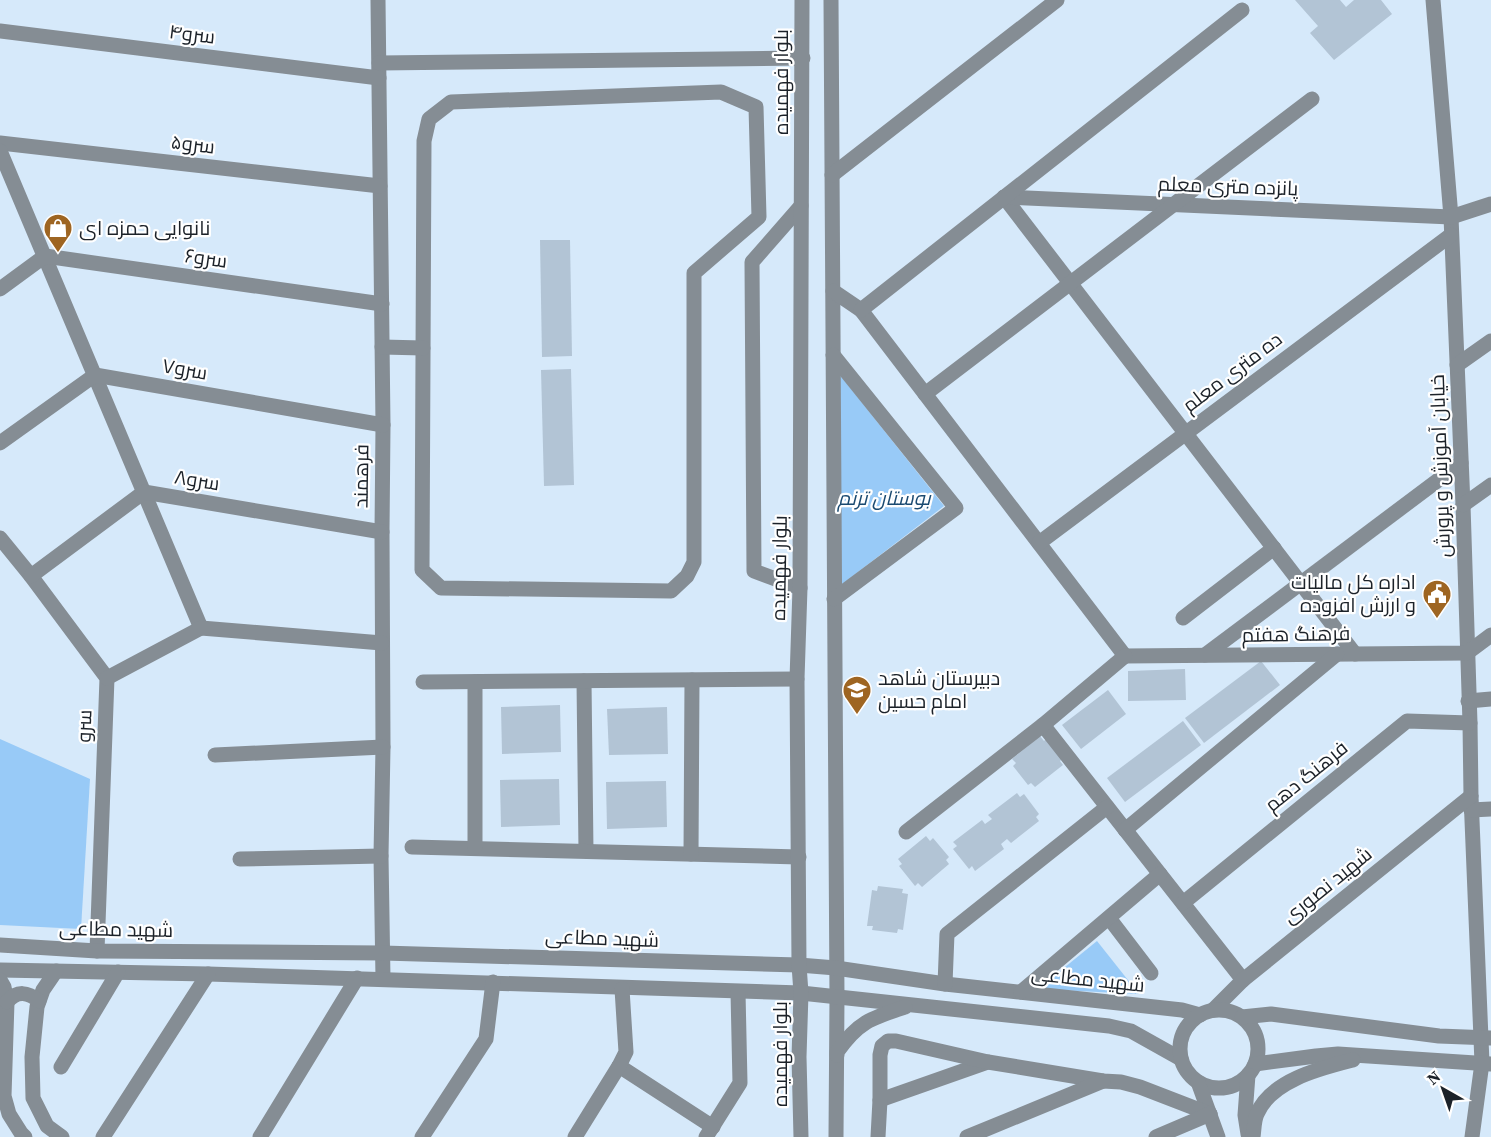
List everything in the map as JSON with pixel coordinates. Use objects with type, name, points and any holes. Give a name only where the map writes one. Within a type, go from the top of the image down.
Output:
[{"type":"street","name":"فرهمند","points":[[378,0],[383,425],[381,856],[383,979]]},
{"type":"street","name":"بلوار فهمیده","points":[[801,1137],[797,680],[801,588],[802,0]]},
{"type":"street","points":[[831,0],[836,1137]]},
{"type":"street","points":[[832,175],[1057,0]]},
{"type":"street","name":"خیابان آموزش و پرورش","points":[[1432,0],[1451,235],[1463,504],[1471,803],[1484,917],[1487,1064],[1472,1134]]},
{"type":"street","points":[[861,310],[1242,10]]},
{"type":"street","name":"سرو۴","points":[[0,32],[379,70],[803,58]]},
{"type":"street","points":[[721,92],[756,107],[759,217],[693,273],[694,562],[687,576],[671,591],[441,588],[422,570],[423,348],[424,141],[429,119],[452,102],[721,92]]},
{"type":"street","points":[[925,394],[1312,99]]},
{"type":"street","name":"سرو۵","points":[[0,143],[380,186]]},
{"type":"street","points":[[0,151],[201,628]]},
{"type":"street","points":[[1004,197],[1356,654]]},
{"type":"street","name":"پانزده متری معلم","points":[[1004,197],[1450,217]]},
{"type":"street","points":[[1450,217],[1491,204]]},
{"type":"street","points":[[801,206],[752,262],[754,571],[801,588]]},
{"type":"street","name":"ده متری معلم","points":[[1039,543],[1451,235]]},
{"type":"street","points":[[0,289],[45,256]]},
{"type":"street","name":"سرو۶","points":[[45,256],[382,304]]},
{"type":"street","points":[[833,291],[861,310],[1125,656],[1043,725],[906,832]]},
{"type":"street","points":[[1457,365],[1491,341]]},
{"type":"street","points":[[382,347],[423,348]]},
{"type":"street","points":[[833,355],[956,508],[834,599]]},
{"type":"street","points":[[0,443],[95,375]]},
{"type":"street","name":"سرو۷","points":[[95,375],[383,425]]},
{"type":"street","points":[[1205,655],[1461,462]]},
{"type":"street","points":[[1463,504],[1491,485]]},
{"type":"street","name":"سرو۸","points":[[31,576],[144,492],[382,532]]},
{"type":"street","points":[[0,538],[107,678],[201,628],[382,643]]},
{"type":"street","points":[[1183,618],[1274,548]]},
{"type":"street","points":[[1467,653],[1491,635]]},
{"type":"street","name":"فرهنگ هفتم","points":[[1125,656],[1467,653]]},
{"type":"street","points":[[1125,830],[1336,654]]},
{"type":"street","name":"سرو","points":[[98,951],[107,678]]},
{"type":"street","points":[[691,854],[692,680]]},
{"type":"street","points":[[423,682],[797,680]]},
{"type":"street","points":[[584,681],[586,851]]},
{"type":"street","points":[[475,682],[475,847]]},
{"type":"street","points":[[1468,701],[1491,699]]},
{"type":"street","name":"فرهنگ دهم","points":[[1183,903],[1407,721],[1470,723]]},
{"type":"street","points":[[1043,725],[1243,980]]},
{"type":"street","points":[[216,755],[383,747]]},
{"type":"street","points":[[1471,803],[1491,809]]},
{"type":"street","name":"شهید نصوری","points":[[1206,1013],[1243,980],[1471,803]]},
{"type":"street","points":[[945,984],[947,934],[1107,807]]},
{"type":"street","points":[[412,847],[799,857]]},
{"type":"street","points":[[240,859],[381,856]]},
{"type":"street","points":[[1021,992],[1160,874]]},
{"type":"street","points":[[1109,918],[1151,973]]},
{"type":"street","name":"شهید مطاعی","points":[[0,945],[98,951],[383,953],[800,965],[945,984],[1206,1013]]},
{"type":"street","points":[[0,970],[357,978],[801,993],[1109,1026],[1131,1031],[1181,1059]]},
{"type":"street","points":[[56,971],[43,990],[36,1007],[32,1057],[33,1098],[47,1126],[62,1137]]},
{"type":"street","points":[[61,1066],[118,972]]},
{"type":"street","points":[[103,1137],[208,974]]},
{"type":"street","points":[[260,1137],[357,978]]},
{"type":"street","points":[[0,980],[7,1002],[4,1095],[9,1114],[20,1136]]},
{"type":"street","points":[[422,1137],[486,1040],[493,982]]},
{"type":"street","points":[[575,1137],[626,1052],[622,988]]},
{"type":"street","points":[[619,1066],[710,1132],[740,1083],[738,992]]},
{"type":"street","points":[[7,1002],[12,996],[20,993],[27,993],[39,1001]]},
{"type":"street","points":[[836,1066],[837,1052],[855,1030],[877,1017],[911,1005]]},
{"type":"street","points":[[1248,1137],[1245,1115],[1251,1070],[1258,1052],[1257,1039],[1251,1027],[1242,1017],[1233,1012],[1223,1010],[1206,1013],[1192,1021],[1185,1029],[1180,1049],[1181,1059],[1191,1076],[1210,1087],[1224,1088],[1237,1084],[1251,1070],[1316,1056],[1338,1054],[1487,1064]]},
{"type":"street","points":[[1242,1017],[1271,1014],[1439,1036],[1486,1038]]},
{"type":"street","points":[[878,1137],[880,1055],[882,1046],[888,1041],[988,1062],[1121,1082],[1210,1114]]},
{"type":"street","points":[[1253,1137],[1256,1115],[1264,1101],[1284,1085],[1325,1068],[1375,1056]]},
{"type":"street","points":[[880,1100],[988,1062]]},
{"type":"street","points":[[967,1137],[1103,1081]]},
{"type":"street","points":[[1198,1082],[1218,1137]]},
{"type":"street","points":[[1156,1137],[1210,1114]]},
{"type":"street","points":[[1457,1137],[1472,1134]]},
{"type":"green space","name":"بوستان ترنم","points":[[840,375],[944,506],[841,585]]},
{"type":"green space","points":[[0,739],[90,779],[81,929],[0,925]]},
{"type":"green space","points":[[1097,941],[1139,994],[1038,989]]},
{"type":"building","points":[[1295,0],[1340,0],[1346,7],[1354,0],[1381,0],[1392,14],[1334,60],[1310,33],[1318,26]]},
{"type":"building","points":[[540,240],[570,240],[572,356],[542,357]]},
{"type":"building","points":[[571,369],[574,485],[544,486],[541,370]]},
{"type":"building","points":[[1261,661],[1280,685],[1204,743],[1185,718]]},
{"type":"building","points":[[1185,669],[1186,700],[1128,701],[1128,671]]},
{"type":"building","points":[[1108,690],[1126,714],[1081,749],[1062,725]]},
{"type":"building","points":[[560,705],[561,752],[502,754],[501,707]]},
{"type":"building","points":[[667,707],[668,754],[609,755],[607,709]]},
{"type":"building","points":[[1183,721],[1201,745],[1125,802],[1107,778]]},
{"type":"building","points":[[1040,736],[1044,741],[1047,738],[1063,758],[1060,761],[1063,765],[1035,787],[1031,783],[1028,785],[1013,766],[1016,763],[1012,759]]},
{"type":"building","points":[[559,779],[560,825],[501,827],[500,780]]},
{"type":"building","points":[[666,781],[667,827],[607,829],[606,782]]},
{"type":"building","points":[[1017,793],[1020,797],[1024,794],[1039,814],[1036,817],[1039,821],[1011,843],[1007,839],[1001,844],[1004,849],[975,871],[972,866],[969,869],[953,849],[957,846],[953,842],[982,820],[985,824],[992,819],[988,815]]},
{"type":"building","points":[[926,836],[930,841],[933,838],[949,857],[946,860],[949,864],[922,887],[918,883],[915,886],[899,866],[902,864],[898,859]]},
{"type":"building","points":[[878,886],[903,889],[902,893],[908,894],[903,930],[898,929],[897,933],[872,930],[873,926],[867,926],[872,890],[877,891]]},
{"type":"place","name":"نانوایی حمزه ای","points":[[58,254]]},
{"type":"place","name":"اداره کل مالیات و ارزش افزوده","points":[[1437,620]]},
{"type":"place","name":"دبیرستان شاهد امام حسین","points":[[857,716]]}]
